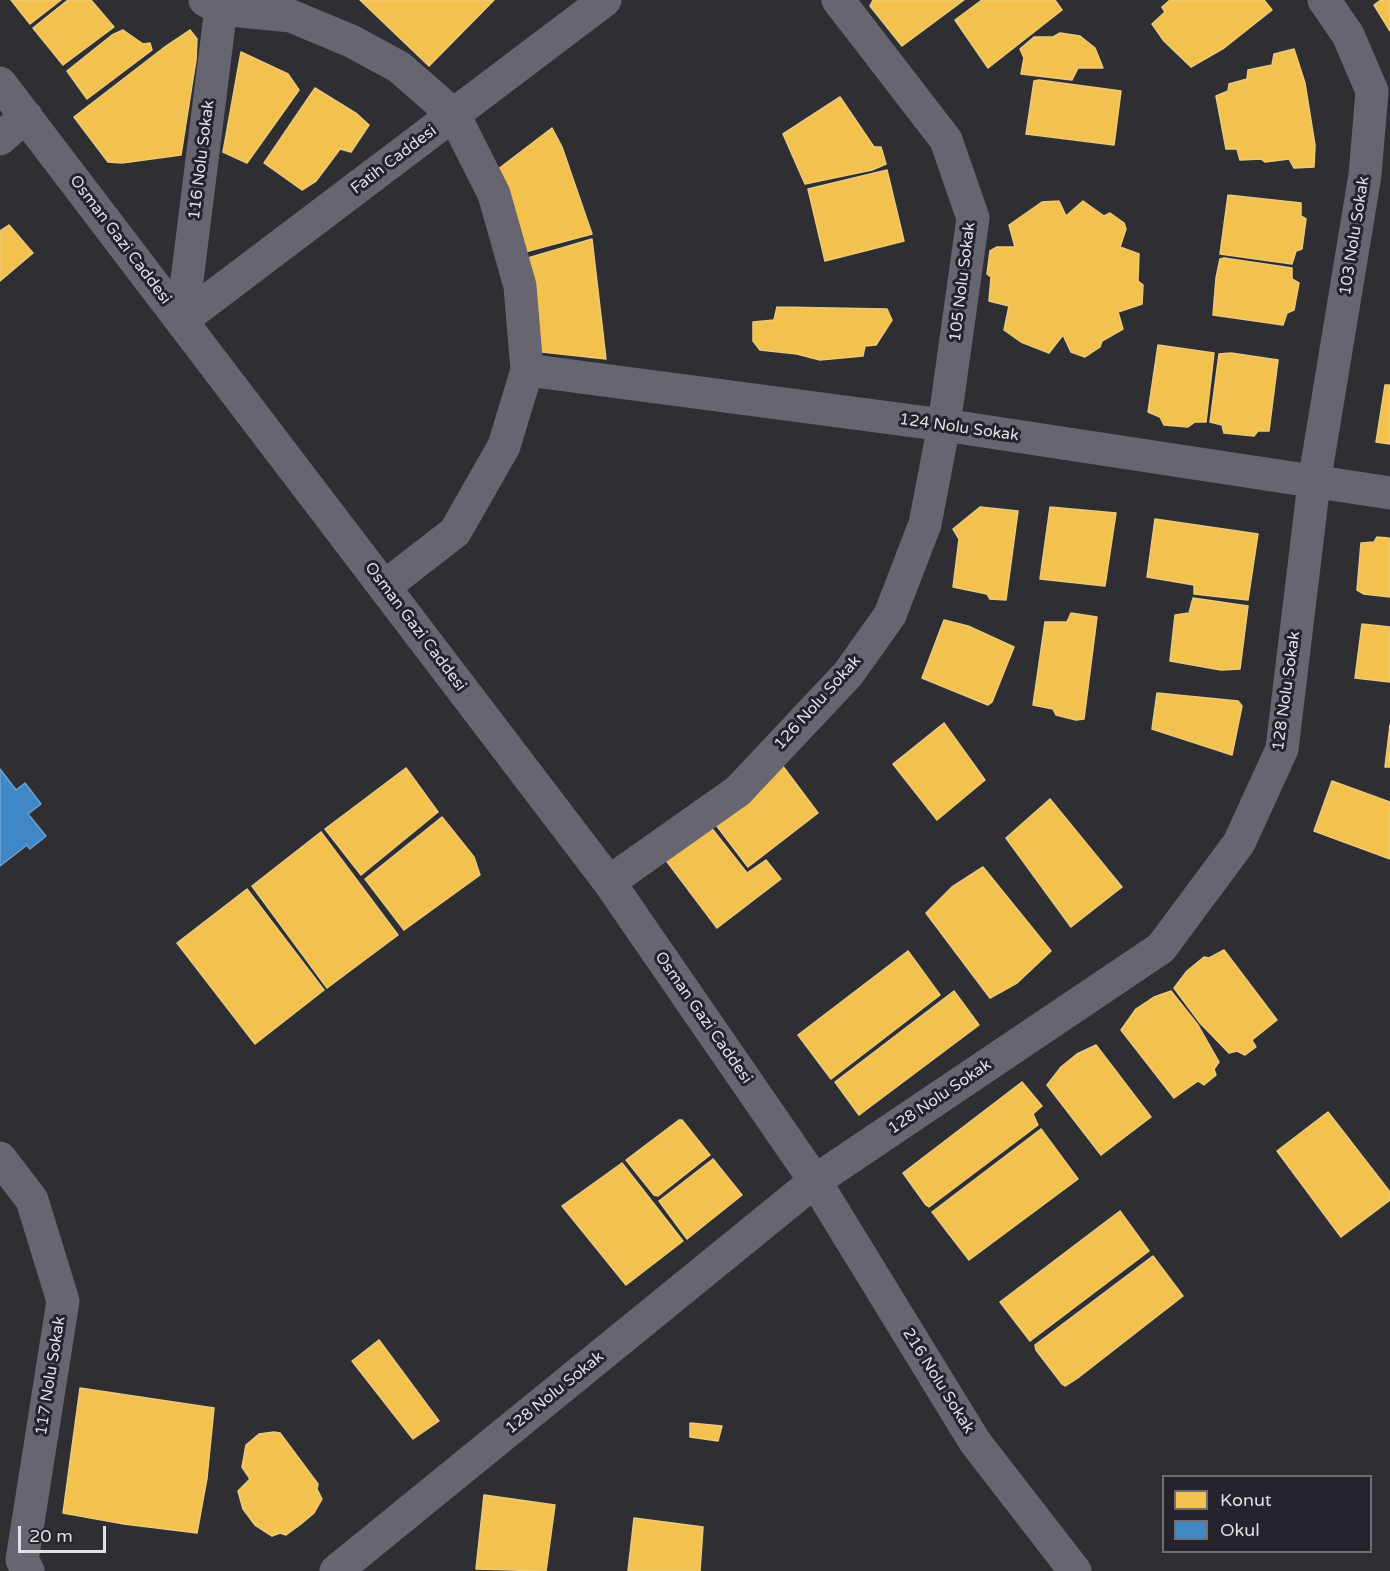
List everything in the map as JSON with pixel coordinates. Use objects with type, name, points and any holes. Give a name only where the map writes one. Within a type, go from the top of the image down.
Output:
[{"type":"street","name":"Fatih Caddesi","points":[[182,320],[605,0]]},
{"type":"street","name":"105 Nolu Sokak","points":[[838,0],[946,140],[973,218],[944,425]]},
{"type":"street","name":"103 Nolu Sokak","points":[[1314,483],[1378,176],[1372,91],[1348,35],[1324,0]]},
{"type":"street","points":[[216,3],[291,16],[351,41],[399,68],[454,114],[494,194],[520,286],[527,370],[504,446],[455,532],[384,587]]},
{"type":"street","name":"116 Nolu Sokak","points":[[182,320],[216,3]]},
{"type":"street","name":"Osman Gazi Caddesi","points":[[0,83],[609,882],[815,1181]]},
{"type":"street","points":[[0,139],[26,116]]},
{"type":"street","name":"124 Nolu Sokak","points":[[527,370],[944,425],[1390,494]]},
{"type":"street","name":"126 Nolu Sokak","points":[[609,882],[738,791],[848,674],[890,615],[925,524],[944,425]]},
{"type":"street","name":"128 Nolu Sokak","points":[[336,1571],[815,1181],[1161,948],[1239,843],[1282,749],[1314,483]]},
{"type":"street","name":"117 Nolu Sokak","points":[[0,1158],[32,1200],[63,1301],[22,1560],[28,1571]]},
{"type":"street","name":"216 Nolu Sokak","points":[[815,1181],[975,1442],[1075,1571]]},
{"type":"building: Konut","points":[[11,0],[61,0],[30,24]]},
{"type":"building: Konut","points":[[68,0],[91,0],[114,27],[63,65],[33,28]]},
{"type":"building: Konut","points":[[360,0],[494,0],[429,66]]},
{"type":"building: Konut","points":[[873,0],[964,0],[902,46],[870,6]]},
{"type":"building: Konut","points":[[982,0],[1055,0],[1062,10],[988,68],[955,20]]},
{"type":"building: Konut","points":[[1170,0],[1264,0],[1272,10],[1224,48],[1191,67],[1164,41],[1152,24],[1165,12],[1162,7]]},
{"type":"building: Konut","points":[[1381,0],[1390,0],[1390,31],[1374,5]]},
{"type":"building: Konut","points":[[123,30],[143,44],[150,43],[152,50],[87,99],[67,71],[112,35]]},
{"type":"building: Konut","points":[[190,30],[197,39],[196,60],[181,155],[122,163],[108,162],[74,117]]},
{"type":"building: Konut","points":[[1060,33],[1080,36],[1095,48],[1103,68],[1078,68],[1072,80],[1021,74],[1024,58],[1020,49],[1034,37],[1053,37]]},
{"type":"building: Konut","points":[[1294,49],[1305,83],[1315,145],[1314,167],[1294,168],[1289,159],[1265,162],[1261,159],[1240,160],[1237,149],[1226,149],[1216,96],[1228,91],[1229,84],[1247,79],[1248,70],[1272,65],[1274,54]]},
{"type":"building: Konut","points":[[241,52],[288,74],[299,90],[247,163],[223,152]]},
{"type":"building: Konut","points":[[1034,81],[1121,91],[1114,145],[1026,134]]},
{"type":"building: Konut","points":[[315,88],[357,114],[369,125],[351,152],[340,149],[316,181],[302,190],[264,163]]},
{"type":"building: Konut","points":[[840,97],[874,147],[881,147],[886,164],[872,170],[805,184],[783,134]]},
{"type":"building: Konut","points":[[552,128],[562,147],[592,234],[525,252],[493,173]]},
{"type":"building: Konut","points":[[887,170],[904,241],[825,261],[808,189]]},
{"type":"building: Konut","points":[[1228,195],[1301,203],[1301,216],[1306,219],[1302,249],[1296,251],[1292,264],[1220,254]]},
{"type":"building: Konut","points":[[1059,201],[1066,216],[1083,201],[1104,216],[1110,213],[1124,223],[1126,229],[1120,247],[1139,254],[1138,281],[1143,285],[1142,304],[1118,312],[1123,329],[1102,341],[1100,347],[1085,357],[1071,352],[1063,335],[1049,353],[1021,342],[1004,330],[1009,306],[989,301],[991,277],[987,274],[990,251],[997,247],[1015,247],[1009,225],[1042,202]]},
{"type":"building: Konut","points":[[9,225],[33,253],[0,281],[0,231]]},
{"type":"building: Konut","points":[[592,239],[606,359],[533,351],[528,258]]},
{"type":"building: Konut","points":[[1220,259],[1292,268],[1292,279],[1299,283],[1294,310],[1287,313],[1283,325],[1213,315],[1216,278]]},
{"type":"building: Konut","points":[[777,307],[887,309],[892,320],[876,345],[865,346],[863,356],[820,360],[797,354],[760,350],[753,341],[753,322],[774,320]]},
{"type":"building: Konut","points":[[1158,345],[1214,353],[1206,422],[1195,422],[1188,427],[1164,425],[1160,417],[1148,412]]},
{"type":"building: Konut","points":[[1231,353],[1278,360],[1269,431],[1258,431],[1254,436],[1224,433],[1222,425],[1210,422],[1219,354]]},
{"type":"building: Konut","points":[[1385,385],[1390,385],[1390,444],[1376,442]]},
{"type":"building: Konut","points":[[980,507],[1018,511],[1006,600],[990,599],[987,594],[953,587],[959,539],[953,529]]},
{"type":"building: Konut","points":[[1050,507],[1116,513],[1105,586],[1040,579]]},
{"type":"building: Konut","points":[[1155,519],[1258,534],[1248,600],[1194,594],[1194,585],[1147,577]]},
{"type":"building: Konut","points":[[1377,537],[1390,540],[1390,597],[1364,594],[1357,590],[1361,543],[1374,542]]},
{"type":"building: Konut","points":[[1193,598],[1248,606],[1240,669],[1221,670],[1170,661],[1175,615],[1189,613]]},
{"type":"building: Konut","points":[[1071,613],[1097,617],[1084,719],[1076,720],[1056,715],[1053,709],[1033,705],[1045,622],[1067,622]]},
{"type":"building: Konut","points":[[944,620],[968,626],[1014,647],[992,702],[988,705],[922,678]]},
{"type":"building: Konut","points":[[1362,624],[1390,627],[1390,682],[1355,678]]},
{"type":"building: Konut","points":[[1157,693],[1238,701],[1242,706],[1232,755],[1152,729]]},
{"type":"building: Konut","points":[[944,723],[985,780],[937,820],[893,764]]},
{"type":"building: Konut","points":[[1390,725],[1390,767],[1385,767]]},
{"type":"building: Konut","points":[[782,765],[818,813],[748,867],[710,817]]},
{"type":"building: Konut","points":[[406,768],[438,812],[361,875],[325,829]]},
{"type":"building: Konut","points":[[1332,781],[1390,802],[1390,859],[1314,831]]},
{"type":"building: Konut","points":[[1050,799],[1122,887],[1071,927],[1006,838]]},
{"type":"building: Konut","points":[[442,817],[474,857],[480,875],[404,930],[365,879]]},
{"type":"building: Konut","points":[[706,821],[747,873],[766,860],[781,879],[717,928],[662,855]]},
{"type":"building: Konut","points":[[321,832],[398,935],[327,988],[252,886]]},
{"type":"building: Konut","points":[[983,867],[1051,951],[1017,983],[990,998],[926,913],[952,887]]},
{"type":"building: Konut","points":[[247,889],[324,990],[255,1044],[177,943]]},
{"type":"building: Konut","points":[[1224,950],[1277,1020],[1252,1040],[1256,1047],[1245,1055],[1237,1051],[1229,1053],[1200,1023],[1174,988],[1187,971],[1204,957],[1209,958]]},
{"type":"building: Konut","points":[[908,951],[940,995],[831,1079],[798,1035]]},
{"type":"building: Konut","points":[[954,991],[979,1025],[859,1115],[835,1082]]},
{"type":"building: Konut","points":[[1171,991],[1198,1025],[1219,1062],[1214,1069],[1216,1075],[1204,1085],[1198,1081],[1174,1098],[1121,1030],[1136,1009],[1154,997]]},
{"type":"building: Konut","points":[[1096,1045],[1151,1117],[1101,1155],[1047,1085],[1061,1067],[1077,1054]]},
{"type":"building: Konut","points":[[1022,1082],[1042,1106],[1033,1114],[1038,1125],[929,1207],[926,1205],[903,1173]]},
{"type":"building: Konut","points":[[1328,1112],[1390,1192],[1390,1200],[1341,1237],[1277,1151]]},
{"type":"building: Konut","points":[[682,1120],[710,1155],[658,1196],[654,1195],[626,1160]]},
{"type":"building: Konut","points":[[1041,1129],[1078,1179],[969,1260],[932,1212]]},
{"type":"building: Konut","points":[[713,1159],[742,1195],[687,1239],[659,1201]]},
{"type":"building: Konut","points":[[622,1163],[683,1241],[626,1285],[562,1206]]},
{"type":"building: Konut","points":[[1120,1211],[1149,1251],[1030,1341],[1000,1302]]},
{"type":"building: Konut","points":[[1153,1256],[1183,1296],[1079,1377],[1065,1386],[1062,1384],[1036,1350],[1035,1345]]},
{"type":"building: Konut","points":[[379,1340],[439,1421],[413,1439],[352,1361]]},
{"type":"building: Konut","points":[[80,1388],[214,1408],[207,1478],[197,1533],[124,1524],[63,1513]]},
{"type":"building: Konut","points":[[690,1423],[722,1426],[718,1441],[690,1437]]},
{"type":"building: Konut","points":[[280,1433],[318,1484],[317,1489],[322,1499],[314,1513],[301,1524],[286,1535],[280,1533],[272,1536],[255,1525],[243,1509],[238,1491],[250,1479],[242,1467],[246,1445],[259,1434]]},
{"type":"building: Konut","points":[[484,1495],[555,1505],[546,1571],[476,1569]]},
{"type":"building: Konut","points":[[634,1518],[703,1527],[700,1571],[628,1571]]},
{"type":"building: Okul","points":[[0,769],[16,790],[25,783],[41,804],[28,814],[46,836],[30,849],[27,845],[0,866]]}]
